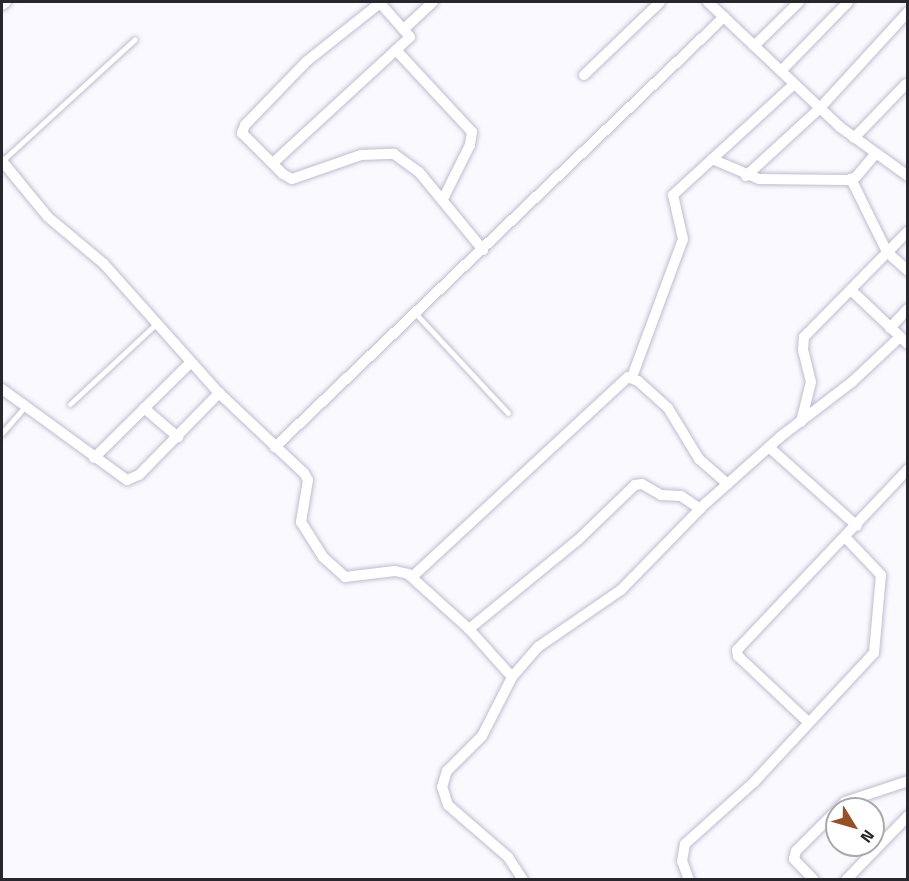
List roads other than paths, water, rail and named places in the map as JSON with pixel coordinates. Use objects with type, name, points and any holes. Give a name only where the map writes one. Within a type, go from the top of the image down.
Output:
[{"type":"street","points":[[2,5],[6,2]]},
{"type":"street","points":[[405,28],[433,2]]},
{"type":"street","points":[[584,75],[660,2]]},
{"type":"street","points":[[708,2],[854,138],[908,176]]},
{"type":"street","points":[[754,46],[799,2]]},
{"type":"street","points":[[781,71],[848,2]]},
{"type":"street","points":[[273,164],[410,37],[405,28],[378,3],[307,61],[242,129],[273,164],[288,177],[296,179],[352,157],[387,153],[409,164],[443,199],[483,250]]},
{"type":"street","points":[[746,176],[820,108],[908,12]]},
{"type":"street","points":[[275,447],[724,17]]},
{"type":"street","points":[[396,50],[471,132],[470,146],[443,199]]},
{"type":"street","points":[[632,377],[683,239],[673,195],[794,84]]},
{"type":"street","points":[[854,138],[906,84]]},
{"type":"street","points":[[712,159],[746,176],[851,179],[875,154]]},
{"type":"street","points":[[2,161],[48,217],[93,253],[219,393],[307,478],[301,522],[319,552],[342,576],[395,571],[412,577],[469,629],[512,676]]},
{"type":"street","points":[[851,179],[887,252],[908,271]]},
{"type":"street","points":[[801,422],[811,382],[803,340],[908,231]]},
{"type":"street","points":[[523,879],[508,857],[448,805],[441,787],[447,771],[482,736],[512,676],[538,647],[621,590],[700,509],[769,447],[904,340],[851,290]]},
{"type":"street","points":[[890,328],[908,309]]},
{"type":"street","points":[[94,458],[192,362]]},
{"type":"street","points":[[412,577],[467,528],[536,458],[624,378],[632,377],[668,408],[699,459],[728,484]]},
{"type":"street","points":[[2,389],[94,458],[123,478],[131,480],[178,437],[219,393]]},
{"type":"street","points":[[144,408],[178,437]]},
{"type":"street","points":[[769,447],[857,526]]},
{"type":"street","points":[[807,721],[738,656],[737,650],[906,473]]},
{"type":"street","points":[[469,629],[579,539],[638,483],[661,495],[681,496],[700,509]]},
{"type":"street","points":[[689,879],[682,861],[685,844],[754,782],[807,721],[867,663],[876,647],[874,624],[881,575],[846,538]]},
{"type":"street","points":[[814,879],[794,859],[796,851],[845,802],[908,781]]},
{"type":"street","points":[[846,879],[908,816]]},
{"type":"lane","points":[[2,161],[135,39]]},
{"type":"lane","points":[[416,314],[508,413]]},
{"type":"lane","points":[[70,404],[157,323]]},
{"type":"lane","points":[[2,433],[25,407]]}]
